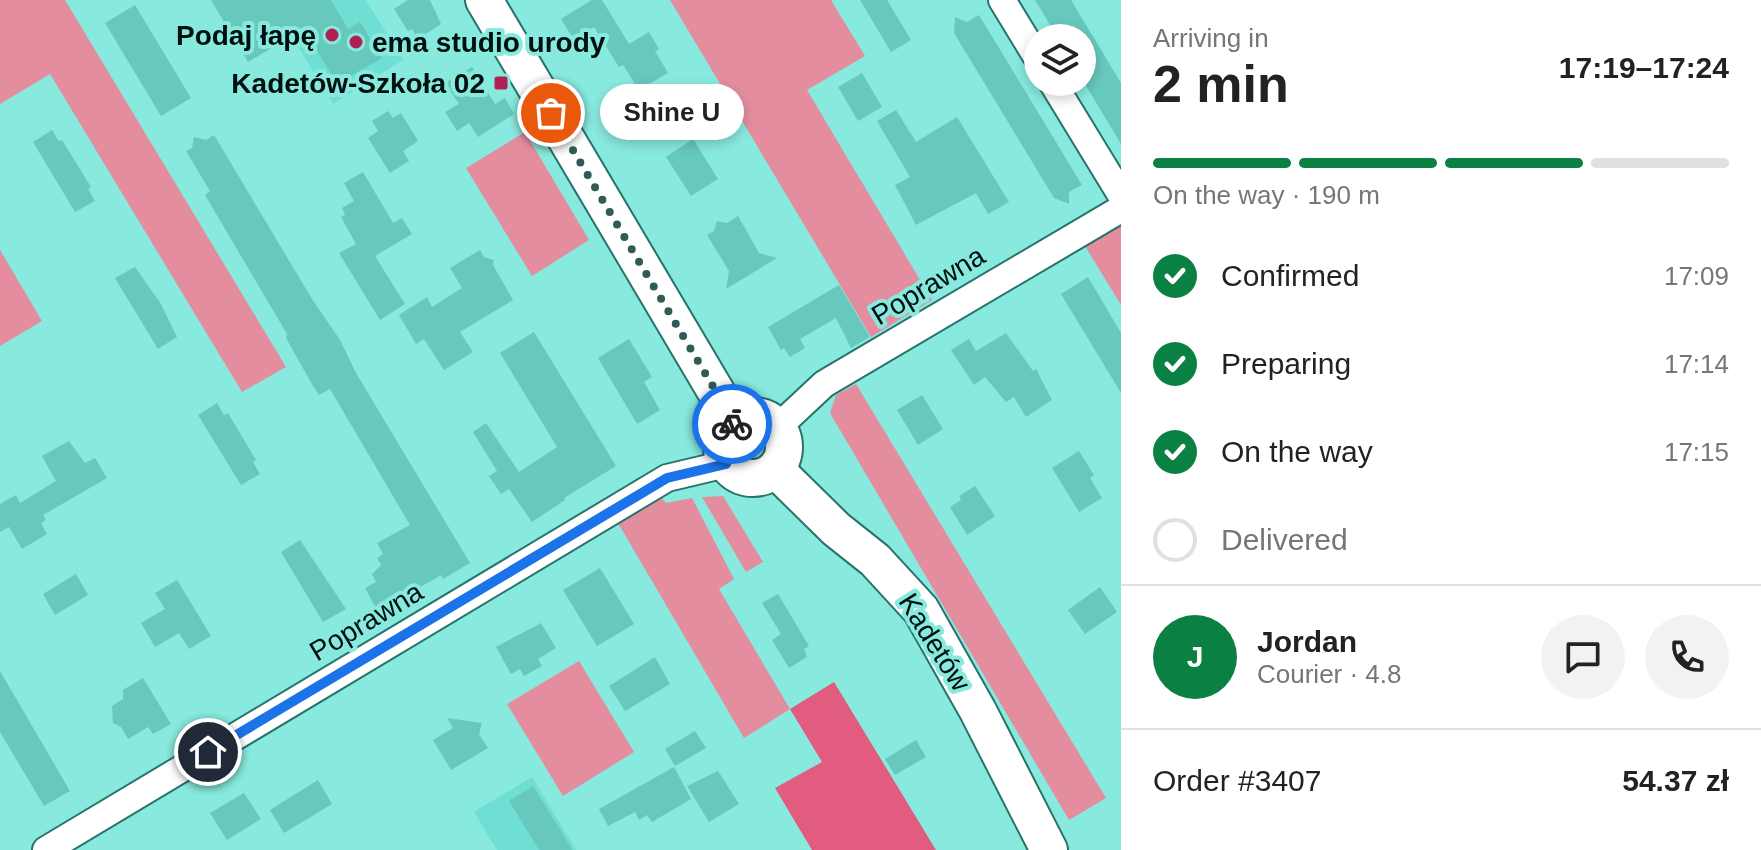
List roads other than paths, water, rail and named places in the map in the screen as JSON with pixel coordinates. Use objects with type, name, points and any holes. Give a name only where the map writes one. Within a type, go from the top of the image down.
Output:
[{"type":"street","points":[[484,0],[734,422]]},
{"type":"street","points":[[1002,0],[1024,36]]},
{"type":"street","points":[[1061,96],[1121,195]]},
{"type":"street","name":"Poprawna","points":[[777,428],[824,384],[1121,209]]},
{"type":"street","points":[[752,416],[762,417],[777,428],[784,444],[775,469],[766,475],[744,477],[726,464],[722,441],[734,422],[752,416]]},
{"type":"street","name":"Poprawna","points":[[46,850],[667,478],[726,464]]},
{"type":"street","name":"Kadetów","points":[[775,469],[836,529],[875,560],[921,610],[978,711],[1049,850]]},
{"type":"place","name":"Podaj łapę","points":[[332,35]]},
{"type":"place","name":"ema studio urody","points":[[356,42]]},
{"type":"place","name":"Kadetów-Szkoła 02","points":[[501,83]]},
{"type":"place","name":"Shine U","points":[[551,113]]}]
